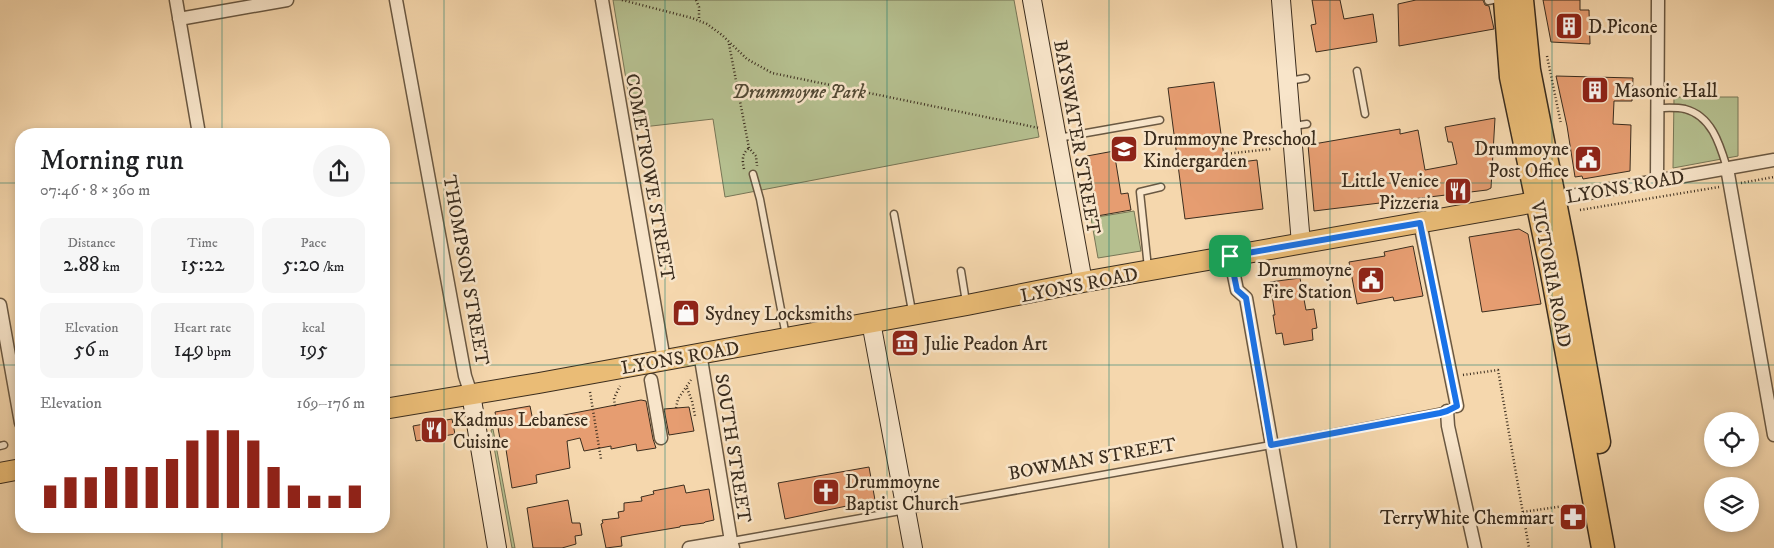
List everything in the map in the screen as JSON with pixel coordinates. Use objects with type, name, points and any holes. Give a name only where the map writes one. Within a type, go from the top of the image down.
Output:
[{"type":"highway","name":"VICTORIA ROAD","points":[[1495,0],[1512,77],[1546,200],[1618,548]]},
{"type":"highway","name":"VICTORIA ROAD","points":[[1522,0],[1546,200],[1604,548]]},
{"type":"main road","name":"LYONS ROAD","points":[[390,408],[1546,200]]},
{"type":"main road","points":[[0,473],[15,471]]},
{"type":"street","points":[[176,0],[197,128]]},
{"type":"street","points":[[179,19],[287,0]]},
{"type":"street","name":"THOMPSON STREET","points":[[396,0],[497,548]]},
{"type":"street","name":"COMETROWE STREET","points":[[602,0],[664,360]]},
{"type":"street","name":"BAYSWATER STREET","points":[[1032,0],[1083,282]]},
{"type":"street","points":[[1282,0],[1288,82],[1299,125],[1300,244]]},
{"type":"street","points":[[1657,181],[1658,0]]},
{"type":"street","name":"LYONS ROAD","points":[[1546,200],[1774,160]]},
{"type":"street","points":[[1727,168],[1774,435]]},
{"type":"street","points":[[1420,223],[1435,298],[1452,408],[1448,426],[1475,548]]},
{"type":"street","points":[[1230,256],[1237,290],[1246,298],[1290,548]]},
{"type":"street","points":[[0,304],[15,389]]},
{"type":"street","points":[[871,322],[913,548]]},
{"type":"street","name":"SOUTH STREET","points":[[700,353],[732,543]]},
{"type":"street","points":[[651,380],[661,438]]},
{"type":"street","name":"BOWMAN STREET","points":[[689,548],[732,543]]},
{"type":"lane","points":[[1357,70],[1365,114]]},
{"type":"lane","points":[[1288,82],[1306,78]]},
{"type":"lane","points":[[1657,108],[1686,110],[1702,118],[1713,130],[1720,144],[1727,168]]},
{"type":"lane","points":[[1057,138],[1160,120]]},
{"type":"lane","points":[[753,174],[760,199],[786,338]]},
{"type":"lane","points":[[1148,271],[1140,192],[1162,187]]},
{"type":"lane","points":[[894,214],[913,315]]},
{"type":"lane","points":[[961,271],[967,305]]},
{"type":"lane","name":"BOWMAN STREET","points":[[732,543],[1271,445],[1452,408]]},
{"type":"path","points":[[622,0],[708,24],[747,59],[772,73],[1040,129]]},
{"type":"path","points":[[696,0],[699,7],[698,20]]},
{"type":"path","points":[[728,42],[734,65],[748,148],[756,156],[757,167],[753,174],[744,171],[742,161],[743,153],[748,148]]},
{"type":"path","points":[[1546,51],[1561,124]]},
{"type":"path","points":[[1224,154],[1271,149]]},
{"type":"path","name":"LYONS ROAD","points":[[1580,210],[1774,177]]},
{"type":"path","points":[[1463,375],[1498,370],[1529,548]]},
{"type":"path","points":[[676,408],[678,399],[693,377]]},
{"type":"path","points":[[615,406],[614,398],[620,386]]},
{"type":"path","points":[[687,388],[695,416]]},
{"type":"path","points":[[590,392],[602,459]]},
{"type":"path","points":[[1523,512],[1580,504]]},
{"type":"green space","name":"Drummoyne Park","points":[[613,0],[1014,0],[1039,137],[725,197],[713,119],[634,128]]},
{"type":"green space","points":[[1674,97],[1738,97],[1738,156],[1673,168]]},
{"type":"green space","points":[[1134,211],[1141,251],[1098,258],[1091,218]]},
{"type":"green space","points":[[493,429],[515,548],[512,548],[491,430]]},
{"type":"building","points":[[1312,0],[1340,0],[1344,19],[1373,14],[1377,42],[1316,52],[1311,25],[1316,24]]},
{"type":"building","points":[[1416,0],[1483,0],[1485,5],[1489,6],[1494,29],[1399,46],[1398,4]]},
{"type":"building","name":"D.Picone","points":[[1543,0],[1580,0],[1580,10],[1589,10],[1590,44],[1551,42]]},
{"type":"building","points":[[1556,76],[1633,78],[1632,101],[1614,101],[1613,124],[1631,125],[1630,171],[1583,179],[1582,176],[1575,177],[1567,126]]},
{"type":"building","points":[[1214,82],[1225,164],[1257,160],[1263,209],[1185,219],[1168,88]]},
{"type":"building","points":[[1495,118],[1491,188],[1314,211],[1308,145],[1400,129],[1400,134],[1418,130],[1425,170],[1457,164],[1452,142],[1448,142],[1445,127]]},
{"type":"building","points":[[1114,151],[1121,194],[1128,193],[1131,210],[1097,216],[1087,156]]},
{"type":"building","points":[[1519,229],[1528,234],[1541,304],[1482,312],[1469,237]]},
{"type":"building","points":[[1413,246],[1423,296],[1394,301],[1393,297],[1357,304],[1349,262],[1385,256],[1384,252]]},
{"type":"building","points":[[1300,278],[1306,310],[1314,309],[1317,328],[1312,329],[1313,340],[1284,345],[1282,333],[1276,334],[1270,282]]},
{"type":"building","points":[[641,400],[646,401],[656,448],[637,451],[636,444],[611,449],[611,446],[584,451],[580,438],[567,441],[570,468],[536,475],[537,483],[512,488],[505,443],[501,444],[495,412],[530,406],[533,421]]},
{"type":"building","points":[[689,407],[694,431],[669,435],[664,409]]},
{"type":"building","name":"Kadmus Lebanese Cuisine","points":[[452,419],[455,434],[416,441],[413,426]]},
{"type":"building","name":"Drummoyne Baptist Church","points":[[869,467],[875,500],[785,519],[778,483]]},
{"type":"building","points":[[684,485],[686,493],[709,489],[714,520],[621,537],[622,546],[606,548],[601,524],[603,523],[602,520],[619,518],[618,512],[624,511],[624,503],[642,501],[641,497],[654,494],[653,491]]},
{"type":"building","points":[[568,500],[572,523],[580,523],[582,535],[575,536],[576,544],[562,548],[533,548],[527,508]]},
{"type":"place","name":"D.Picone","points":[[1569,26]]},
{"type":"place","name":"Masonic Hall","points":[[1595,90]]},
{"type":"place","name":"Drummoyne Preschool Kindergarden","points":[[1124,149]]},
{"type":"place","name":"Drummoyne Post Office","points":[[1588,159]]},
{"type":"place","name":"Little Venice Pizzeria","points":[[1458,191]]},
{"type":"place","name":"Drummoyne Fire Station","points":[[1371,280]]},
{"type":"place","name":"Sydney Locksmiths","points":[[686,313]]},
{"type":"place","name":"Julie Peadon Art","points":[[905,343]]},
{"type":"place","name":"Kadmus Lebanese Cuisine","points":[[434,430]]},
{"type":"place","name":"Drummoyne Baptist Church","points":[[826,492]]},
{"type":"place","name":"TerryWhite Chemmart","points":[[1573,517]]},
{"type":"route","points":[[1420,223],[1457,406],[1440,413],[1271,445],[1246,298],[1237,290],[1230,256],[1420,223]]}]
